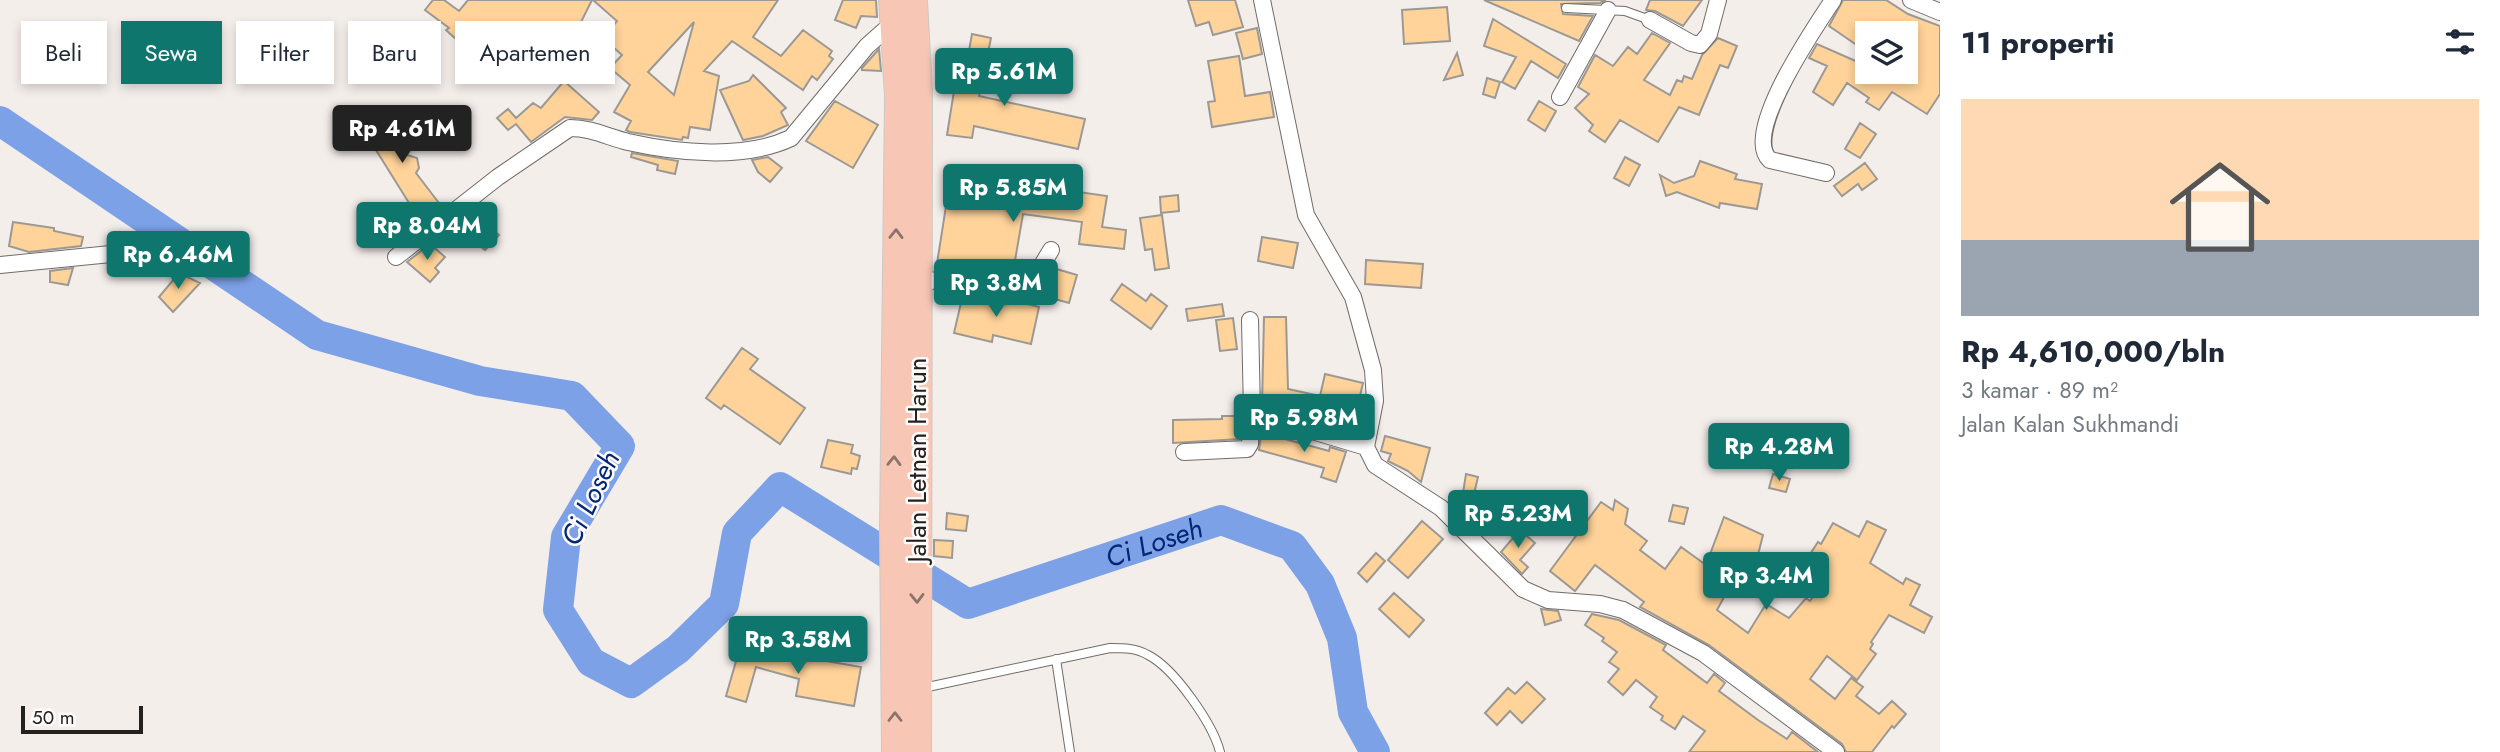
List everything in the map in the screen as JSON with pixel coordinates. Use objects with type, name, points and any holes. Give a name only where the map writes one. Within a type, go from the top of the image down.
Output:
[{"type":"main road","name":"Jalan Letnan Harun","points":[[904,530],[918,279],[919,92],[914,0]]},
{"type":"main road","name":"Jalan Letnan Harun","points":[[893,11],[898,96],[904,530],[910,684],[918,752]]},
{"type":"main road","name":"Jalan Letnan Harun","points":[[895,752],[910,684]]},
{"type":"street","points":[[1262,0],[1306,215],[1353,297],[1373,370],[1375,401],[1366,447],[1375,465],[1441,508],[1523,589],[1548,600],[1600,604],[1623,610],[1703,653],[1836,752]]},
{"type":"street","points":[[1650,20],[1691,43],[1700,45],[1709,33],[1718,0]]},
{"type":"street","points":[[1826,173],[1770,160],[1762,147],[1767,117],[1807,39],[1833,0]]},
{"type":"street","points":[[1911,0],[1940,12]]},
{"type":"street","points":[[1560,97],[1608,10]]},
{"type":"street","points":[[396,257],[498,177],[570,128],[676,150],[719,151],[780,143],[791,138],[893,11]]},
{"type":"street","points":[[918,279],[1011,289],[1029,287],[1051,250]]},
{"type":"street","points":[[0,265],[131,252]]},
{"type":"street","points":[[1184,452],[1247,449],[1250,444],[1250,320]]},
{"type":"street","points":[[1252,413],[1366,447]]},
{"type":"lane","points":[[1566,8],[1625,11],[1650,20]]},
{"type":"lane","points":[[910,684],[1110,648],[1137,650],[1150,655],[1168,671],[1208,723],[1220,752]]},
{"type":"lane","points":[[1056,659],[1070,752]]},
{"type":"building","points":[[433,0],[444,0],[459,11],[468,0],[592,0],[582,21],[455,21],[455,38],[446,30],[449,28],[425,10]]},
{"type":"building","points":[[593,0],[778,0],[753,37],[781,56],[803,30],[832,51],[829,56],[833,59],[817,80],[812,76],[803,90],[732,41],[704,71],[719,76],[710,130],[690,127],[688,138],[683,137],[682,140],[630,132],[626,130],[631,121],[614,112],[630,85],[615,72],[615,63],[622,55],[615,49],[617,21]],"holes":[[[694,22],[674,95],[648,72]]]},
{"type":"building","points":[[843,0],[876,0],[877,17],[861,16],[856,28],[835,20]]},
{"type":"building","points":[[1188,0],[1235,0],[1243,27],[1213,35],[1209,22],[1196,26]]},
{"type":"building","points":[[1484,0],[1606,0],[1600,3],[1561,4],[1563,14],[1593,16],[1579,41]]},
{"type":"building","points":[[1650,0],[1702,0],[1683,26],[1655,11],[1646,10]]},
{"type":"building","points":[[1843,0],[1886,0],[1908,14],[1940,26],[1940,94],[1927,114],[1892,92],[1879,110],[1866,102],[1869,98],[1847,83],[1833,105],[1813,92],[1827,66],[1809,58],[1817,44],[1855,61],[1855,84],[1918,84],[1918,21],[1855,21],[1855,44],[1829,26]]},
{"type":"building","points":[[1447,7],[1450,41],[1404,44],[1402,10]]},
{"type":"building","points":[[1493,19],[1566,64],[1558,78],[1531,61],[1515,89],[1502,82],[1516,57],[1484,46]]},
{"type":"building","points":[[1257,28],[1262,54],[1243,59],[1236,33]]},
{"type":"building","points":[[1652,33],[1670,43],[1644,80],[1670,95],[1677,80],[1682,82],[1684,76],[1692,79],[1702,55],[1718,38],[1737,46],[1728,68],[1720,65],[1699,115],[1679,107],[1658,142],[1620,120],[1605,142],[1589,131],[1593,125],[1575,108],[1589,94],[1578,87],[1595,55],[1613,66],[1628,47],[1637,54]]},
{"type":"building","points":[[972,34],[991,38],[979,96],[1085,119],[1078,149],[974,126],[972,138],[947,135],[958,66],[966,67]]},
{"type":"building","points":[[879,49],[881,71],[862,70],[862,68]]},
{"type":"building","points":[[1457,53],[1463,75],[1444,80]]},
{"type":"building","points":[[1239,56],[1245,96],[1270,92],[1274,117],[1212,127],[1208,102],[1215,101],[1208,61]]},
{"type":"building","points":[[753,75],[786,108],[781,112],[788,125],[763,136],[743,140],[720,90],[749,81]]},
{"type":"building","points":[[1487,78],[1500,82],[1495,98],[1483,94]]},
{"type":"building","points":[[561,84],[567,84],[599,112],[592,120],[565,117],[531,142],[516,124],[508,130],[497,118],[508,109],[516,118],[533,103],[541,108]]},
{"type":"building","points":[[835,101],[878,125],[853,168],[806,141]]},
{"type":"building","points":[[1539,101],[1556,111],[1545,131],[1528,120]]},
{"type":"building","points":[[374,113],[404,125],[400,137],[404,139],[401,153],[417,158],[419,168],[416,173],[442,207],[425,221],[409,203],[376,150],[368,127]]},
{"type":"building","points":[[1860,123],[1876,134],[1860,158],[1845,149]]},
{"type":"building","points":[[632,153],[678,161],[675,174],[657,170],[658,165],[631,157]]},
{"type":"building","points":[[768,157],[782,168],[770,182],[758,172],[752,160]]},
{"type":"building","points":[[1625,157],[1640,165],[1629,186],[1614,178]]},
{"type":"building","points":[[1700,161],[1737,174],[1735,179],[1762,184],[1757,209],[1720,203],[1719,208],[1677,192],[1666,196],[1660,175],[1674,183],[1694,176]]},
{"type":"building","points":[[1865,163],[1877,179],[1862,190],[1858,184],[1842,196],[1834,186]]},
{"type":"building","points":[[968,176],[1107,196],[1102,227],[1126,230],[1124,249],[1079,244],[1082,222],[1023,214],[1012,278],[936,270],[946,206],[963,209]]},
{"type":"building","points":[[1178,195],[1179,211],[1161,213],[1160,197]]},
{"type":"building","points":[[471,211],[499,235],[485,250],[455,224]]},
{"type":"building","points":[[1162,215],[1169,268],[1155,270],[1152,249],[1145,250],[1140,218]]},
{"type":"building","points":[[13,222],[54,228],[54,231],[83,237],[81,246],[29,252],[9,246]]},
{"type":"building","points":[[1262,237],[1298,243],[1293,268],[1258,261]]},
{"type":"building","points":[[430,244],[445,257],[435,268],[439,272],[430,282],[407,262]]},
{"type":"building","points":[[1366,260],[1423,264],[1421,288],[1365,284]]},
{"type":"building","points":[[73,268],[68,285],[50,282],[50,271]]},
{"type":"building","points":[[1053,268],[1077,275],[1069,303],[1037,294]]},
{"type":"building","points":[[179,273],[200,283],[173,312],[159,297]]},
{"type":"building","points":[[1122,284],[1146,301],[1151,294],[1167,306],[1151,329],[1111,300]]},
{"type":"building","points":[[963,294],[1009,299],[1039,307],[1031,344],[993,335],[992,342],[954,333]]},
{"type":"building","points":[[1222,304],[1224,316],[1188,321],[1186,309]]},
{"type":"building","points":[[1264,317],[1286,317],[1288,389],[1320,396],[1325,374],[1363,383],[1359,400],[1343,396],[1338,418],[1279,404],[1277,410],[1262,405]]},
{"type":"building","points":[[1233,318],[1237,349],[1220,351],[1216,320]]},
{"type":"building","points":[[742,348],[758,359],[750,369],[805,408],[780,444],[724,405],[721,409],[706,398]]},
{"type":"building","points":[[1222,416],[1241,416],[1240,439],[1173,443],[1173,420],[1222,419]]},
{"type":"building","points":[[1262,427],[1271,430],[1270,435],[1329,451],[1330,447],[1346,452],[1336,482],[1321,477],[1324,468],[1259,450]]},
{"type":"building","points":[[1385,436],[1430,448],[1421,482],[1408,471],[1388,461],[1391,454],[1381,451]]},
{"type":"building","points":[[828,440],[853,445],[851,453],[860,456],[857,469],[852,468],[851,474],[821,467]]},
{"type":"building","points":[[1466,474],[1478,477],[1473,498],[1488,502],[1482,526],[1471,523],[1460,512]]},
{"type":"building","points":[[1773,474],[1790,479],[1786,492],[1769,488]]},
{"type":"building","points":[[1615,500],[1628,509],[1625,524],[1647,541],[1640,550],[1665,569],[1681,547],[1706,565],[1724,517],[1763,535],[1748,594],[1729,588],[1717,610],[1748,633],[1766,604],[1789,618],[1806,598],[1810,601],[1827,576],[1805,562],[1818,542],[1821,544],[1833,523],[1859,537],[1867,521],[1886,530],[1870,563],[1903,584],[1906,578],[1920,585],[1910,605],[1932,617],[1924,633],[1889,615],[1871,642],[1873,644],[1870,649],[1876,654],[1857,680],[1827,656],[1810,679],[1835,699],[1851,678],[1863,687],[1856,696],[1879,714],[1892,701],[1906,714],[1894,728],[1892,726],[1872,752],[1846,752],[1842,744],[1709,645],[1640,607],[1644,602],[1595,565],[1575,591],[1550,571],[1601,502],[1613,510]]},
{"type":"building","points":[[1673,505],[1688,508],[1684,524],[1669,521]]},
{"type":"building","points":[[947,513],[968,516],[966,531],[946,529]]},
{"type":"building","points":[[1422,521],[1443,539],[1408,578],[1388,560]]},
{"type":"building","points":[[1520,530],[1535,543],[1520,560],[1528,567],[1522,574],[1501,552]]},
{"type":"building","points":[[934,540],[953,541],[952,558],[934,556]]},
{"type":"building","points":[[1376,553],[1385,561],[1367,582],[1358,573]]},
{"type":"building","points":[[1394,593],[1424,620],[1409,637],[1379,609]]},
{"type":"building","points":[[1541,609],[1558,611],[1561,620],[1545,625]]},
{"type":"building","points":[[1592,614],[1619,620],[1666,645],[1663,650],[1707,683],[1714,674],[1725,683],[1719,691],[1787,739],[1792,732],[1818,752],[1689,752],[1705,731],[1683,716],[1675,729],[1661,720],[1663,716],[1650,707],[1657,697],[1636,680],[1623,695],[1608,682],[1619,669],[1609,662],[1617,652],[1602,641],[1604,638],[1585,625]]},
{"type":"building","points":[[747,645],[803,661],[803,657],[861,667],[854,706],[796,696],[799,679],[756,667],[746,702],[726,696],[737,658],[743,659]]},
{"type":"building","points":[[1527,682],[1545,699],[1522,723],[1510,711],[1497,725],[1485,713],[1508,688],[1515,694]]},
{"type":"waterway","name":"Ci Loseh","points":[[0,121],[317,335],[480,381],[572,396],[620,446],[566,537],[558,610],[591,662],[631,683],[678,649],[724,604],[737,533],[780,487],[968,604],[1221,520],[1292,546],[1320,584],[1342,638],[1353,712],[1375,752]]}]
